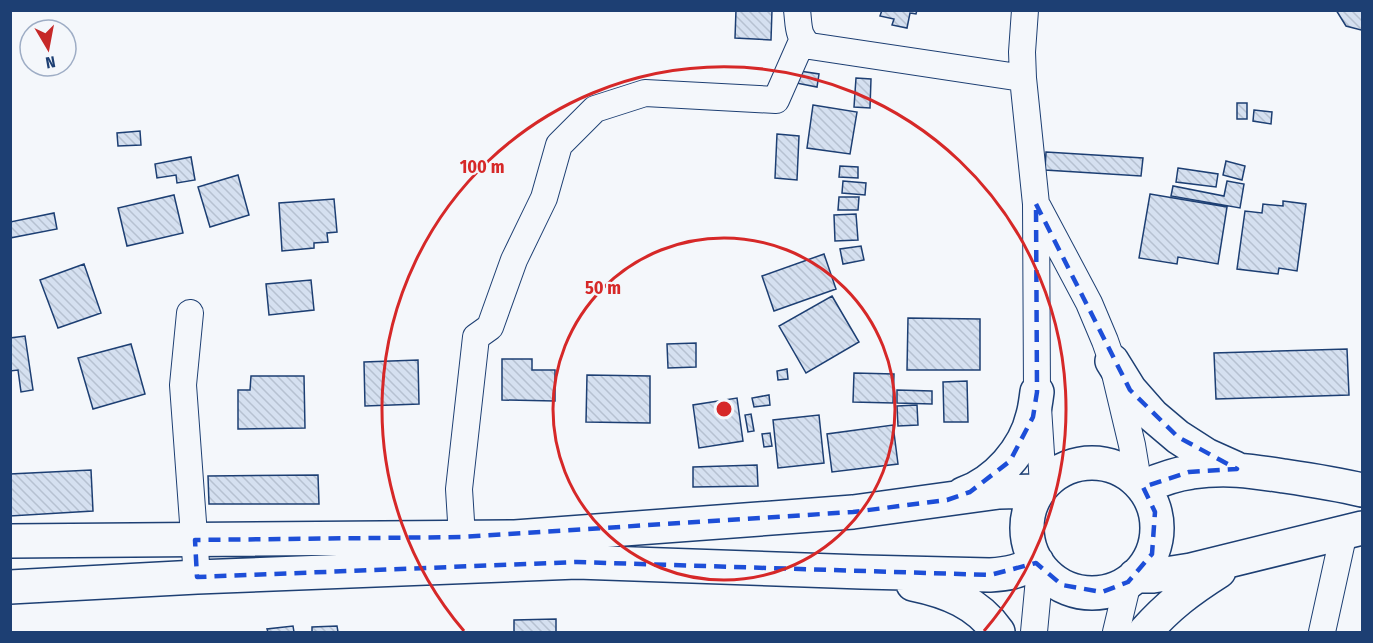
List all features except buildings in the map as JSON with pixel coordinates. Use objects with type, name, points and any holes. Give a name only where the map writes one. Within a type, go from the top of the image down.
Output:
[{"type":"main road","points":[[1112,361],[1130,390],[1152,415],[1178,437],[1206,455],[1237,469]]},
{"type":"main road","points":[[947,500],[970,492],[992,478],[1010,461],[1024,440],[1033,417],[1037,392]]},
{"type":"main road","points":[[1082,463],[1097,463],[1126,472],[1140,484],[1150,498],[1155,512],[1156,533],[1152,554],[1144,566],[1131,579],[1116,588],[1102,592],[1075,590],[1050,578],[1039,565],[1029,545],[1027,527],[1030,508],[1041,488],[1054,474],[1082,463]]},
{"type":"main road","points":[[1140,484],[1189,472],[1237,469],[1362,490]]},
{"type":"main road","points":[[10,541],[515,537],[853,512],[1041,488]]},
{"type":"main road","points":[[1131,579],[1191,570],[1353,530]]},
{"type":"main road","points":[[1144,633],[1163,612],[1191,588],[1222,568],[1256,553]]},
{"type":"main road","points":[[10,587],[577,562],[862,572],[1006,574],[1039,565]]},
{"type":"main road","points":[[862,572],[925,586],[954,596],[974,607],[998,633]]},
{"type":"street","points":[[797,10],[802,41],[810,46],[1023,78]]},
{"type":"street","points":[[1025,10],[1023,78],[1036,204],[1037,392],[1041,488]]},
{"type":"street","points":[[462,537],[459,489],[476,337],[490,327],[514,260],[544,198],[559,145],[595,109],[645,93],[776,100],[802,41]]},
{"type":"street","points":[[1036,204],[1089,303],[1112,361],[1140,484]]},
{"type":"street","points":[[190,313],[183,385],[197,577]]},
{"type":"street","points":[[1322,633],[1353,530]]},
{"type":"street","points":[[1034,633],[1039,565]]},
{"type":"street","points":[[1116,633],[1131,579]]},
{"type":"highlighted area","points":[[1036,204],[1130,390],[1178,437],[1237,469],[1189,472],[1143,487],[1155,512],[1152,554],[1128,582],[1102,592],[1062,585],[1036,563],[990,575],[577,562],[197,577],[195,540],[462,537],[853,512],[947,500],[970,492],[1010,461],[1033,417],[1037,392]]}]
